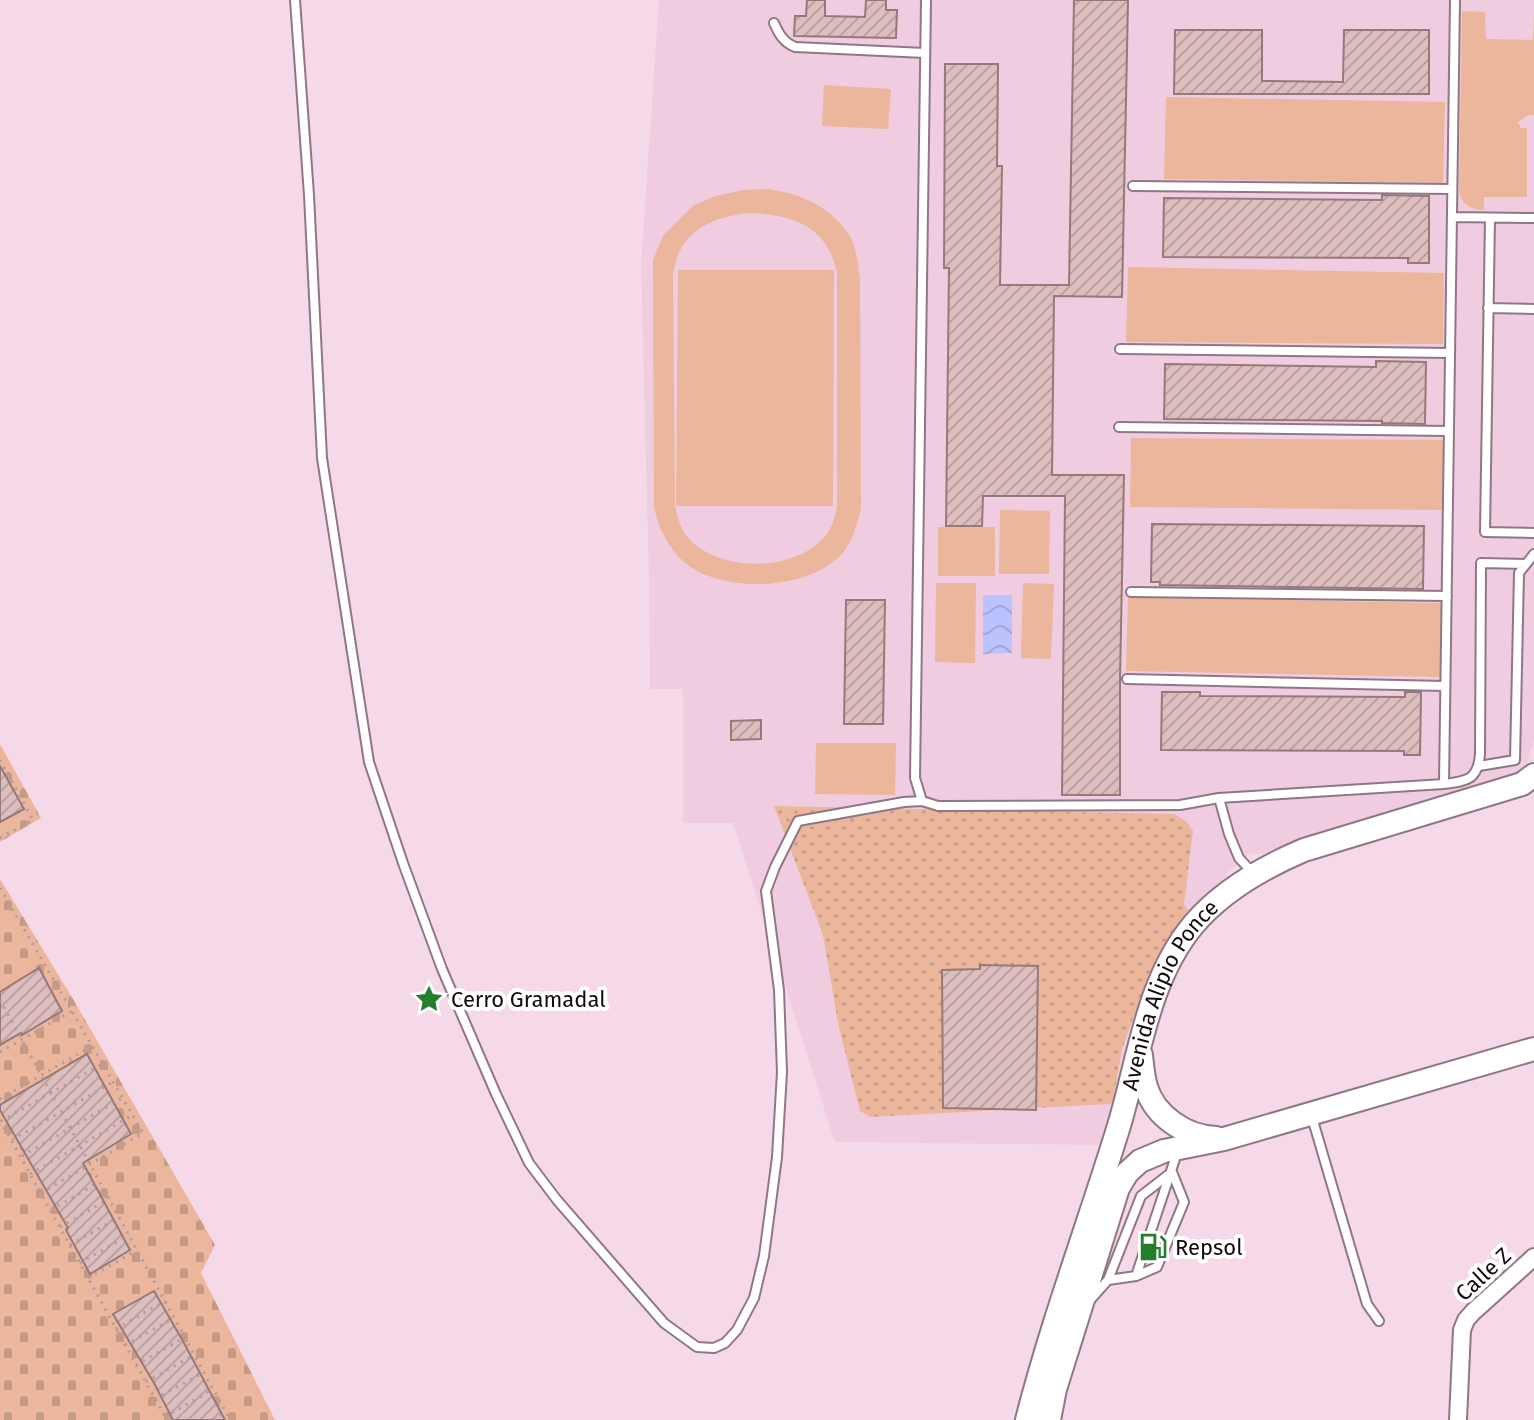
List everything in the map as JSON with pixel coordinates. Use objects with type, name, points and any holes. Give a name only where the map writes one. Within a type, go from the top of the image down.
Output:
[{"type":"main road","name":"Avenida Alipio Ponce","points":[[1049,1420],[1069,1311],[1139,1046],[1161,982],[1194,924],[1217,902],[1255,874],[1304,850],[1530,779]]},
{"type":"main road","points":[[1139,1046],[1146,1087],[1167,1119],[1201,1138],[1224,1139]]},
{"type":"main road","name":"Avenida Alipio Ponce","points":[[1027,1420],[1041,1363],[1069,1311],[1118,1188],[1127,1173],[1140,1161],[1164,1151],[1224,1139],[1534,1049]]},
{"type":"street","name":"Calle Z","points":[[1458,1420],[1462,1330],[1466,1320],[1534,1257]]},
{"type":"lane","points":[[295,0],[309,195],[322,458],[369,762],[442,969],[529,1163],[557,1200],[664,1323],[697,1347],[714,1348],[725,1343],[737,1330],[754,1298],[764,1256],[777,1157],[782,1072],[779,990],[766,891],[798,821],[904,802],[922,801],[938,806],[1180,805],[1219,798],[1465,781],[1473,776],[1479,766],[1481,563],[1526,564]]},
{"type":"lane","points":[[922,801],[915,778],[926,0]]},
{"type":"lane","points":[[1444,784],[1455,0]]},
{"type":"lane","points":[[774,23],[787,44],[795,47],[925,53]]},
{"type":"lane","points":[[1133,186],[1452,189]]},
{"type":"lane","points":[[1452,217],[1534,218]]},
{"type":"lane","points":[[1490,218],[1485,532],[1534,533]]},
{"type":"lane","points":[[1488,308],[1534,309]]},
{"type":"lane","points":[[1120,349],[1450,353]]},
{"type":"lane","points":[[1119,427],[1449,431]]},
{"type":"lane","points":[[1479,766],[1515,760],[1519,573],[1534,554]]},
{"type":"lane","points":[[1131,592],[1447,596]]},
{"type":"lane","points":[[1127,679],[1445,686]]},
{"type":"lane","points":[[1219,798],[1239,858],[1255,874]]},
{"type":"lane","points":[[1311,1114],[1367,1304],[1379,1321]]},
{"type":"lane","points":[[1136,1276],[1178,1149]]},
{"type":"lane","points":[[1069,1311],[1108,1280],[1141,1196],[1172,1172]]},
{"type":"lane","points":[[1108,1280],[1136,1276],[1157,1267],[1184,1202],[1172,1172]]},
{"type":"path","points":[[0,760],[33,820],[0,838]]},
{"type":"path","points":[[0,888],[143,1133],[41,1193]]},
{"type":"path","points":[[0,1000],[230,1420]]},
{"type":"path","points":[[0,1052],[72,1011]]},
{"type":"path","points":[[0,1099],[92,1046]]},
{"type":"path","points":[[102,1064],[0,1121],[166,1419],[213,1389]]},
{"type":"path","points":[[12,1141],[113,1082]]},
{"type":"path","points":[[21,1157],[122,1098]]},
{"type":"path","points":[[30,1174],[133,1115]]},
{"type":"path","points":[[50,1211],[99,1182]]},
{"type":"path","points":[[60,1227],[109,1199]]},
{"type":"path","points":[[70,1245],[119,1217]]},
{"type":"path","points":[[80,1263],[129,1235]]},
{"type":"path","points":[[88,1278],[137,1250]]},
{"type":"path","points":[[116,1329],[165,1301]]},
{"type":"path","points":[[125,1345],[174,1318]]},
{"type":"path","points":[[136,1365],[185,1337]]},
{"type":"path","points":[[146,1382],[194,1355]]},
{"type":"path","points":[[155,1399],[204,1372]]},
{"type":"path","points":[[213,1420],[226,1412]]},
{"type":"shaded area","points":[[659,0],[1534,0],[1534,740],[1524,775],[1271,854],[1251,853],[1228,872],[1223,889],[1178,933],[1110,1145],[835,1142],[733,823],[683,823],[683,689],[650,689],[641,265]]},
{"type":"green space","points":[[1462,11],[1485,12],[1486,39],[1533,40],[1534,14],[1534,115],[1528,115],[1518,122],[1521,128],[1527,128],[1527,197],[1484,197],[1484,210],[1467,205],[1459,191]]},
{"type":"green space","points":[[824,85],[891,89],[888,129],[822,126]]},
{"type":"green space","points":[[1166,97],[1445,102],[1443,183],[1164,179]]},
{"type":"green space","points":[[767,189],[790,194],[812,202],[831,214],[853,243],[860,280],[861,509],[857,525],[845,550],[831,564],[790,581],[767,584],[721,580],[701,573],[684,562],[665,537],[654,508],[653,260],[663,236],[694,205],[743,190]],"holes":[[[767,214],[795,221],[817,234],[826,244],[837,273],[837,506],[828,532],[813,547],[797,556],[759,564],[720,558],[703,550],[689,539],[678,519],[675,505],[673,274],[682,247],[700,228],[737,215]]]},
{"type":"green space","points":[[1128,267],[1444,273],[1443,344],[1126,342]]},
{"type":"green space","points":[[678,270],[834,270],[833,506],[676,506]]},
{"type":"green space","points":[[1131,438],[1444,440],[1443,510],[1130,507]]},
{"type":"green space","points":[[1000,510],[1050,511],[1049,574],[999,574]]},
{"type":"green space","points":[[938,527],[995,527],[995,576],[938,576]]},
{"type":"green space","points":[[936,583],[976,583],[975,663],[935,662]]},
{"type":"green space","points":[[1023,583],[1054,584],[1051,659],[1021,658]]},
{"type":"green space","points":[[1128,597],[1441,603],[1441,677],[1126,671]]},
{"type":"green space","points":[[816,743],[896,743],[895,795],[815,794]]},
{"type":"green space","points":[[0,744],[41,818],[0,842]]},
{"type":"green space","points":[[774,806],[1174,814],[1186,821],[1193,831],[1184,904],[1190,913],[1171,936],[1149,975],[1122,1049],[1110,1104],[870,1117],[860,1111],[839,1028],[823,935]]},
{"type":"green space","points":[[0,879],[215,1245],[201,1273],[275,1420],[0,1420]]},
{"type":"water","points":[[983,595],[1012,595],[1012,653],[983,654]]},
{"type":"building","points":[[807,0],[825,0],[825,16],[865,17],[866,0],[886,0],[886,10],[897,10],[896,38],[794,36],[795,16],[806,16]]},
{"type":"building","points":[[1074,0],[1128,0],[1122,297],[1054,296],[1052,475],[1124,475],[1120,795],[1062,795],[1065,496],[983,496],[982,526],[946,526],[949,268],[944,268],[945,64],[998,64],[997,166],[1002,166],[1000,285],[1069,285]]},
{"type":"building","points":[[1175,30],[1262,30],[1262,81],[1343,82],[1344,30],[1429,30],[1429,94],[1174,94]]},
{"type":"building","points":[[1382,195],[1429,196],[1429,263],[1408,263],[1408,258],[1163,257],[1164,198],[1382,200]]},
{"type":"building","points":[[1376,361],[1426,362],[1425,424],[1164,419],[1165,364],[1376,367]]},
{"type":"building","points":[[1152,524],[1424,526],[1423,589],[1160,585],[1160,582],[1151,582]]},
{"type":"building","points":[[846,600],[885,600],[883,724],[844,724]]},
{"type":"building","points":[[1162,692],[1200,692],[1200,696],[1405,697],[1405,692],[1421,692],[1420,755],[1404,755],[1404,751],[1161,750]]},
{"type":"building","points":[[761,720],[761,739],[731,740],[731,721]]},
{"type":"building","points":[[0,766],[24,809],[0,822]]},
{"type":"building","points":[[980,965],[1038,966],[1036,1110],[943,1108],[942,970],[980,969]]},
{"type":"building","points":[[39,968],[62,1011],[0,1045],[0,992]]},
{"type":"building","points":[[87,1054],[131,1134],[83,1163],[130,1250],[90,1274],[66,1230],[68,1228],[0,1110],[0,1105]]},
{"type":"building","points":[[154,1291],[225,1420],[173,1420],[113,1314]]},
{"type":"place","name":"Cerro Gramadal","points":[[429,999]]},
{"type":"place","name":"Repsol","points":[[1153,1247]]}]
